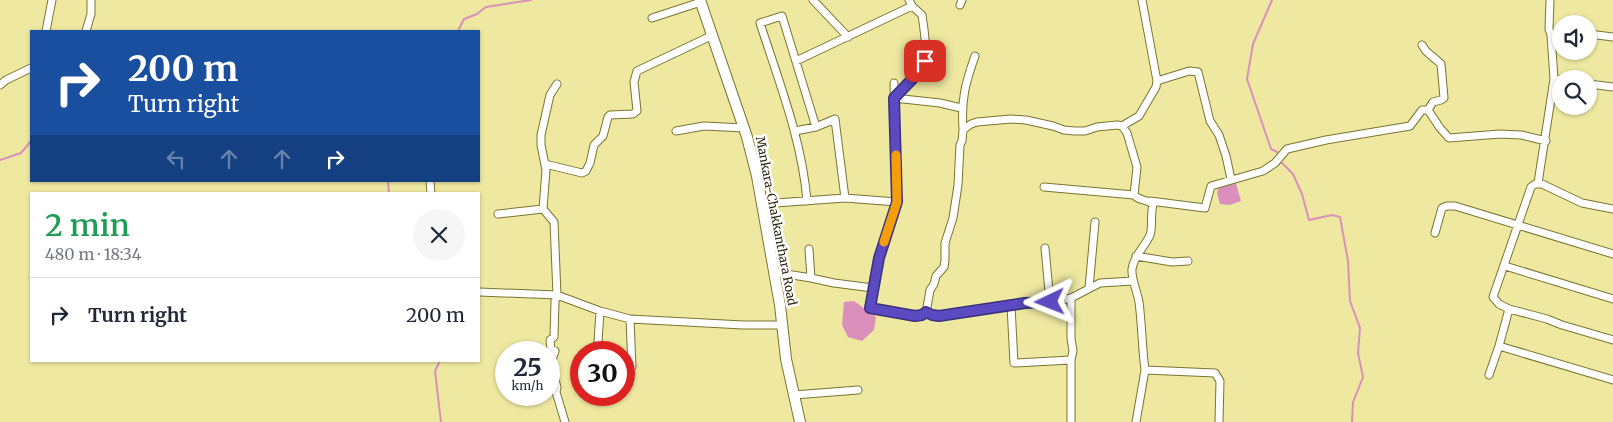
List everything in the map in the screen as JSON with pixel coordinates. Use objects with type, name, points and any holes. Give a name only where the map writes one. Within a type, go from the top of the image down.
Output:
[{"type":"main road","name":"Mankara-Chakkanthara Road","points":[[700,1],[744,128],[757,176],[774,272],[786,359],[800,422]]},
{"type":"street","points":[[46,30],[52,0]]},
{"type":"street","points":[[86,30],[91,14],[91,0]]},
{"type":"street","points":[[813,0],[848,37]]},
{"type":"street","points":[[963,130],[977,122],[1016,119],[1054,126],[1064,130],[1085,131],[1097,127],[1122,126],[1139,116],[1157,81],[1142,0]]},
{"type":"street","points":[[1550,0],[1549,29],[1556,70]]},
{"type":"street","points":[[652,18],[700,1]]},
{"type":"street","points":[[796,60],[848,37],[910,3],[922,15],[925,36],[925,61],[922,69],[894,98]]},
{"type":"street","points":[[807,201],[804,172],[795,131],[760,23],[782,16],[816,127]]},
{"type":"street","points":[[545,164],[582,173],[586,171],[594,145],[603,136],[608,117],[610,115],[633,114],[637,111],[634,82],[637,71],[713,35]]},
{"type":"street","points":[[1597,35],[1613,38]]},
{"type":"street","points":[[1422,46],[1441,64],[1444,86],[1444,98],[1433,102],[1428,110]]},
{"type":"street","points":[[894,83],[897,202],[879,258],[870,308],[915,316],[926,312],[930,290],[936,276],[944,267],[945,243],[953,218],[959,177],[959,150],[963,130],[961,108],[966,83],[975,56]]},
{"type":"street","points":[[0,85],[30,68]]},
{"type":"street","points":[[1157,81],[1189,71],[1198,72],[1210,121],[1219,135],[1231,179]]},
{"type":"street","points":[[550,341],[554,337],[554,301],[557,295],[554,222],[543,210],[546,170],[541,135],[550,95],[557,84]]},
{"type":"street","points":[[1597,85],[1613,87]]},
{"type":"street","points":[[894,98],[940,103],[961,108]]},
{"type":"street","points":[[1044,187],[1134,195],[1136,198],[1150,201],[1205,208],[1211,186],[1263,171],[1287,149],[1326,140],[1410,126],[1422,110],[1428,110]]},
{"type":"street","points":[[1428,110],[1449,138],[1507,134],[1546,141]]},
{"type":"street","points":[[1538,183],[1552,110]]},
{"type":"street","points":[[795,131],[816,127],[835,120],[845,198]]},
{"type":"street","points":[[676,131],[704,126],[744,128]]},
{"type":"street","points":[[1122,126],[1127,133],[1137,166],[1134,195]]},
{"type":"street","points":[[1613,209],[1582,202],[1538,183],[1534,184],[1531,187],[1493,297],[1499,304],[1509,309],[1613,340]]},
{"type":"street","points":[[762,204],[845,198],[897,202]]},
{"type":"street","points":[[1136,422],[1146,370],[1139,304],[1136,285],[1132,281],[1132,268],[1136,256],[1151,234],[1150,218],[1153,205],[1150,201]]},
{"type":"street","points":[[1435,233],[1442,208],[1455,206],[1613,254]]},
{"type":"street","points":[[498,214],[543,210]]},
{"type":"street","points":[[1090,288],[1095,222]]},
{"type":"street","points":[[1045,248],[1050,302]]},
{"type":"street","points":[[809,249],[811,278]]},
{"type":"street","points":[[1136,256],[1172,262],[1188,262]]},
{"type":"street","points":[[1505,266],[1613,299]]},
{"type":"street","points":[[774,272],[874,288]]},
{"type":"street","points":[[926,312],[939,316],[1025,303],[1050,302],[1071,298],[1100,283],[1132,281]]},
{"type":"street","points":[[480,292],[557,295],[600,311],[630,319],[743,325],[782,325]]},
{"type":"street","points":[[1071,298],[1071,338],[1073,351],[1071,360],[1071,422]]},
{"type":"street","points":[[1011,306],[1014,363],[1071,360]]},
{"type":"street","points":[[1489,375],[1509,309]]},
{"type":"street","points":[[598,341],[600,311]]},
{"type":"street","points":[[630,319],[631,341]]},
{"type":"street","points":[[1499,346],[1613,380]]},
{"type":"street","points":[[1146,370],[1215,372],[1220,382],[1219,422]]},
{"type":"street","points":[[794,395],[858,390]]},
{"type":"street","points":[[560,405],[565,422]]},
{"type":"shaded area","points":[[1235,180],[1241,201],[1230,205],[1220,204],[1217,193],[1219,186]]},
{"type":"shaded area","points":[[854,301],[876,317],[874,330],[862,341],[848,337],[842,325],[844,302]]},
{"type":"waterway","points":[[458,30],[464,19],[477,14],[486,7],[531,0]]},
{"type":"waterway","points":[[1272,0],[1253,44],[1247,79],[1271,149],[1277,152]]},
{"type":"waterway","points":[[0,160],[21,153],[30,142]]},
{"type":"waterway","points":[[1281,162],[1293,174],[1302,194],[1309,220],[1332,215],[1340,217],[1348,261],[1350,301],[1360,328],[1358,353],[1363,377],[1353,402],[1352,422]]},
{"type":"waterway","points":[[388,182],[389,192]]},
{"type":"waterway","points":[[440,362],[435,371],[441,422]]},
{"type":"slow traffic","points":[[884,242],[897,202],[896,155]]},
{"type":"route","points":[[925,61],[922,69],[894,98],[897,202],[879,258],[870,308],[915,316],[926,312],[939,316],[1025,303],[1050,302]]}]
